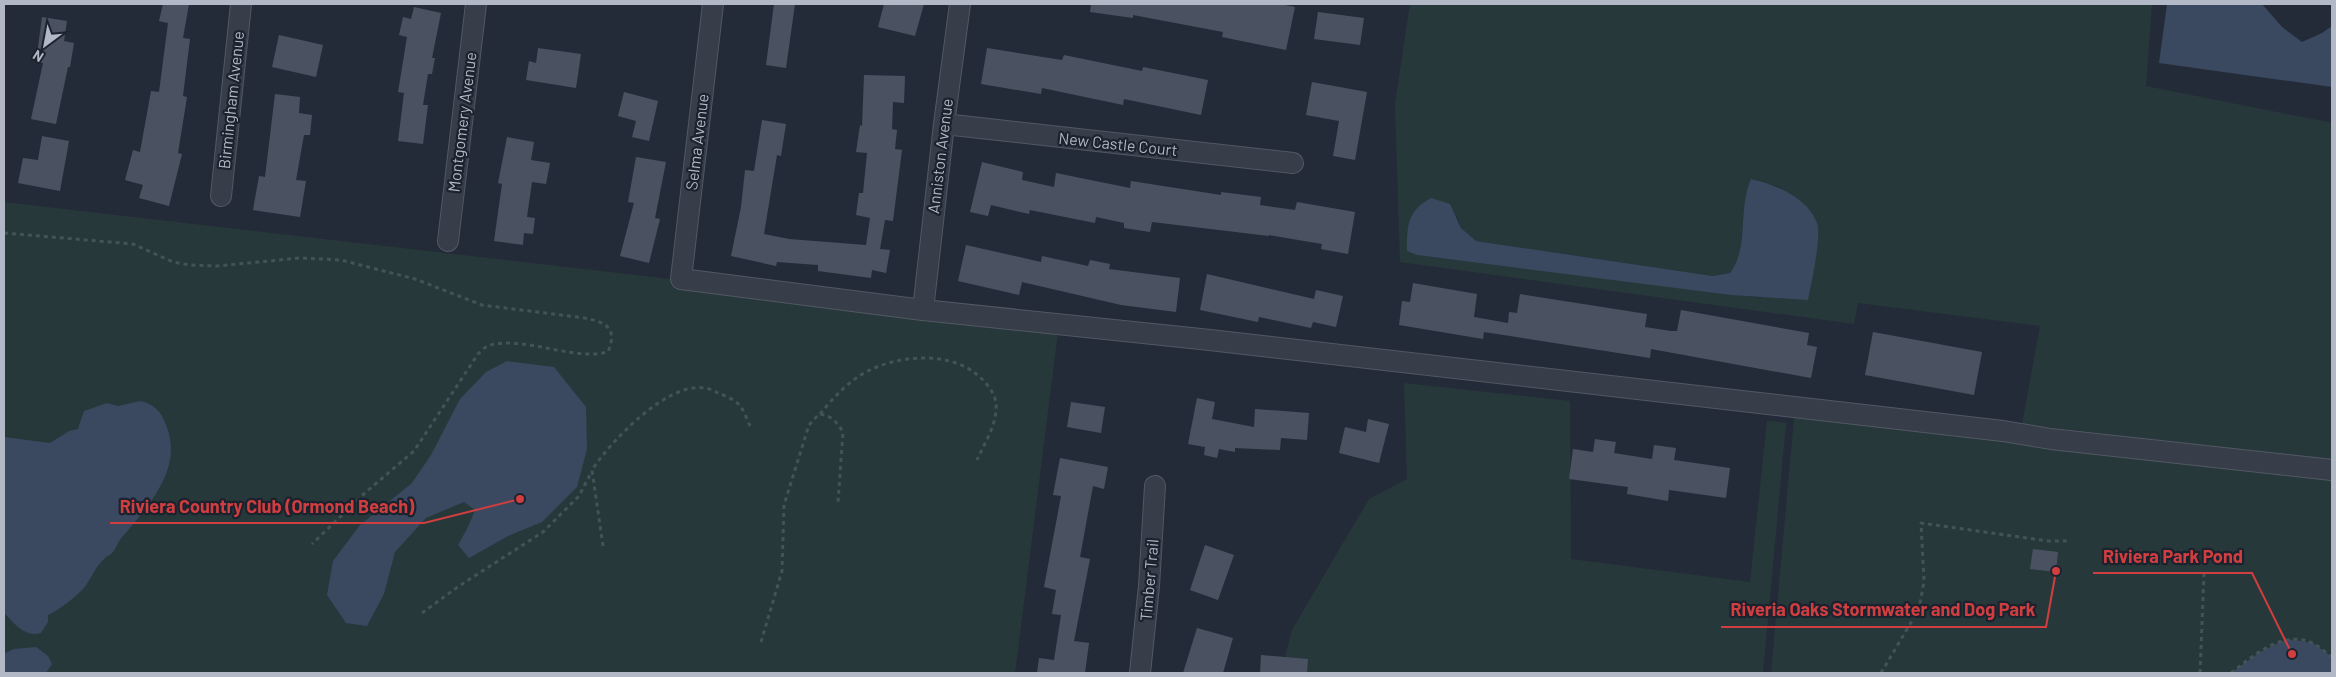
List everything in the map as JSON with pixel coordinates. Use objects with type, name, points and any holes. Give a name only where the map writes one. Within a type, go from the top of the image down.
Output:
[{"type":"street","name":"Birmingham Avenue","points":[[221,196],[241,4]]},
{"type":"street","name":"Montgomery Avenue","points":[[448,241],[476,4]]},
{"type":"street","name":"Selma Avenue","points":[[713,4],[681,279],[923,310]]},
{"type":"street","name":"Anniston Avenue","points":[[923,310],[960,4]]},
{"type":"street","name":"New Castle Court","points":[[944,124],[1293,163]]},
{"type":"street","points":[[923,310],[1210,340],[2003,431],[2060,440],[2332,470]]},
{"type":"street","name":"Timber Trail","points":[[1140,673],[1149,586],[1155,486]]},
{"type":"path","points":[[4,233],[133,244],[173,262],[190,265],[217,266],[291,258],[341,260],[415,279],[482,305],[601,321],[610,329],[612,341],[608,352],[594,356],[526,345],[489,345],[478,354],[414,451],[366,492],[312,544]]},
{"type":"path","points":[[761,642],[782,571],[784,505],[809,425],[834,397],[854,380],[870,370],[890,362],[908,358],[941,359],[962,364],[982,377],[994,394],[997,409],[992,427],[977,460]]},
{"type":"path","points":[[422,613],[458,586],[543,532],[579,496],[592,470],[618,436],[654,406],[682,391],[703,387],[727,396],[741,406],[751,428]]},
{"type":"path","points":[[819,414],[827,415],[837,422],[843,432],[838,502]]},
{"type":"path","points":[[592,470],[603,546]]},
{"type":"path","points":[[1881,673],[1920,609],[1924,581],[1921,523],[2048,541],[2070,541]]},
{"type":"path","points":[[2200,673],[2204,574]]},
{"type":"path","points":[[2231,673],[2260,652],[2287,639],[2312,643],[2332,657]]},
{"type":"shaded area","points":[[1410,4],[2152,4],[2146,86],[2332,123],[2332,460],[2022,424],[2040,326],[1858,303],[1854,324],[1400,262],[1395,104]],"holes":[[[1751,179],[1779,187],[1807,208],[1762,298],[1417,255],[1457,216],[1461,228],[1475,241],[1713,276],[1730,273],[1740,251],[1745,204]]]},
{"type":"shaded area","points":[[4,202],[1059,324],[1015,673],[4,673]]},
{"type":"shaded area","points":[[1404,383],[1570,401],[1571,559],[1750,582],[1767,421],[1786,423],[1763,673],[1281,673],[1292,630],[1369,499],[1407,479]]},
{"type":"shaded area","points":[[1795,408],[2332,469],[2332,673],[1771,673]]},
{"type":"water","points":[[2167,4],[2262,4],[2282,27],[2302,42],[2332,26],[2332,87],[2159,63]]},
{"type":"water","points":[[1751,179],[1770,184],[1790,194],[1813,214],[1817,223],[1818,238],[1808,300],[1731,295],[1417,255],[1407,251],[1407,234],[1410,220],[1417,208],[1431,198],[1450,204],[1461,228],[1476,241],[1713,276],[1730,273],[1740,251],[1745,203]]},
{"type":"water","points":[[507,361],[554,367],[586,407],[587,449],[577,487],[542,522],[508,536],[469,558],[458,545],[475,510],[464,502],[426,518],[395,552],[384,594],[367,626],[346,623],[327,595],[333,561],[360,525],[412,483],[431,455],[460,399],[486,372]]},
{"type":"water","points":[[140,401],[153,406],[162,416],[170,441],[171,456],[161,485],[153,499],[121,538],[113,552],[98,566],[84,588],[67,603],[48,615],[48,622],[41,633],[30,634],[25,632],[4,613],[4,437],[50,443],[69,431],[78,429],[84,411],[107,403],[118,406]]},
{"type":"water","points":[[2287,639],[2313,643],[2332,657],[2332,673],[2231,673],[2260,652]]},
{"type":"water","points":[[36,647],[48,656],[52,664],[46,673],[4,673],[5,653],[14,649]]},
{"type":"building","points":[[163,4],[189,4],[183,38],[190,39],[183,96],[187,97],[178,153],[182,154],[169,206],[139,198],[143,185],[125,180],[133,150],[140,152],[151,91],[159,92],[168,23],[159,21]]},
{"type":"building","points":[[774,4],[795,4],[786,68],[766,65]]},
{"type":"building","points":[[884,4],[924,4],[915,36],[878,27]]},
{"type":"building","points":[[1091,4],[1280,4],[1295,7],[1286,50],[1222,37],[1223,32],[1133,15],[1133,18],[1090,12]]},
{"type":"building","points":[[414,7],[441,13],[432,58],[435,58],[432,74],[428,74],[423,105],[428,105],[423,144],[398,141],[404,93],[398,92],[407,37],[399,35],[403,17],[411,19]]},
{"type":"building","points":[[1318,12],[1364,18],[1360,45],[1314,39]]},
{"type":"building","points":[[42,17],[67,21],[64,41],[74,43],[56,124],[31,119],[43,63],[36,62]]},
{"type":"building","points":[[279,35],[323,45],[316,77],[272,67]]},
{"type":"building","points":[[538,48],[581,54],[576,88],[526,80],[529,61],[536,63]]},
{"type":"building","points":[[987,48],[1062,60],[1064,55],[1142,71],[1143,67],[1208,80],[1201,115],[1124,99],[1123,105],[1042,88],[1041,94],[981,84]]},
{"type":"building","points":[[864,75],[905,76],[904,103],[893,102],[892,129],[897,130],[895,149],[902,150],[893,221],[885,220],[880,249],[890,250],[886,273],[872,270],[871,278],[818,271],[818,265],[777,262],[776,266],[731,256],[741,207],[745,170],[754,171],[762,120],[786,124],[781,156],[777,155],[764,234],[789,239],[866,245],[870,218],[856,215],[859,193],[863,193],[867,153],[856,152],[860,125],[862,126]]},
{"type":"building","points":[[1312,82],[1367,92],[1355,160],[1333,156],[1339,121],[1306,115]]},
{"type":"building","points":[[624,92],[658,101],[649,141],[632,137],[636,121],[618,116]]},
{"type":"building","points":[[275,94],[300,97],[299,113],[312,115],[310,135],[304,135],[296,180],[306,181],[300,217],[253,210],[259,176],[265,177]]},
{"type":"building","points":[[42,136],[69,141],[60,191],[18,183],[23,158],[38,160]]},
{"type":"building","points":[[507,137],[534,142],[531,160],[550,163],[546,184],[532,182],[527,217],[535,218],[533,234],[524,233],[523,245],[494,241],[502,184],[498,183]]},
{"type":"building","points":[[636,157],[666,162],[655,218],[660,219],[649,263],[620,256],[634,203],[628,202]]},
{"type":"building","points":[[982,162],[1023,172],[1022,180],[1054,187],[1056,173],[1130,188],[1131,181],[1221,195],[1221,192],[1261,197],[1260,205],[1295,210],[1297,202],[1355,212],[1348,254],[1321,249],[1322,244],[1269,235],[1152,222],[1150,232],[1124,228],[1124,223],[1096,217],[1095,223],[1030,210],[1029,214],[991,205],[988,216],[970,212]]},
{"type":"building","points":[[966,245],[1041,262],[1042,256],[1088,266],[1090,260],[1110,264],[1109,269],[1180,278],[1176,312],[1121,305],[1022,282],[1019,295],[958,281]]},
{"type":"building","points":[[1207,274],[1314,299],[1316,290],[1343,296],[1336,327],[1313,322],[1311,328],[1259,317],[1258,322],[1200,310]]},
{"type":"building","points":[[1413,283],[1477,294],[1474,317],[1508,323],[1509,312],[1517,313],[1520,294],[1647,314],[1645,327],[1671,331],[1677,331],[1681,310],[1809,333],[1807,345],[1817,347],[1811,378],[1651,349],[1650,358],[1484,332],[1483,339],[1399,325],[1402,301],[1410,302]]},
{"type":"building","points":[[1873,332],[1982,352],[1974,395],[1865,375]]},
{"type":"building","points":[[1197,398],[1215,402],[1212,419],[1254,427],[1255,409],[1309,413],[1307,440],[1281,438],[1280,450],[1235,448],[1235,452],[1219,449],[1217,458],[1204,455],[1205,447],[1188,444]]},
{"type":"building","points":[[1071,402],[1105,407],[1101,433],[1067,427]]},
{"type":"building","points":[[1368,419],[1389,424],[1379,463],[1339,453],[1345,427],[1366,432]]},
{"type":"building","points":[[1595,439],[1616,442],[1614,453],[1652,459],[1654,445],[1676,448],[1674,460],[1730,468],[1726,498],[1669,490],[1668,501],[1627,494],[1628,487],[1569,479],[1573,449],[1593,452]]},
{"type":"building","points":[[1060,458],[1108,467],[1104,489],[1093,486],[1080,557],[1090,559],[1074,641],[1089,643],[1085,673],[1037,673],[1039,658],[1054,660],[1061,615],[1052,614],[1056,590],[1044,587],[1061,496],[1053,495]]},
{"type":"building","points":[[1205,545],[1234,555],[1218,600],[1190,590]]},
{"type":"building","points":[[2033,549],[2058,552],[2056,572],[2030,569]]},
{"type":"building","points":[[1197,628],[1233,638],[1223,673],[1183,673]]},
{"type":"building","points":[[1261,655],[1308,659],[1307,673],[1260,673]]},
{"type":"place","name":"Riviera Country Club (Ormond Beach)","points":[[520,499]]},
{"type":"place","name":"Riveria Oaks Stormwater and Dog Park","points":[[2056,571]]},
{"type":"place","name":"Riviera Park Pond","points":[[2292,654]]}]
